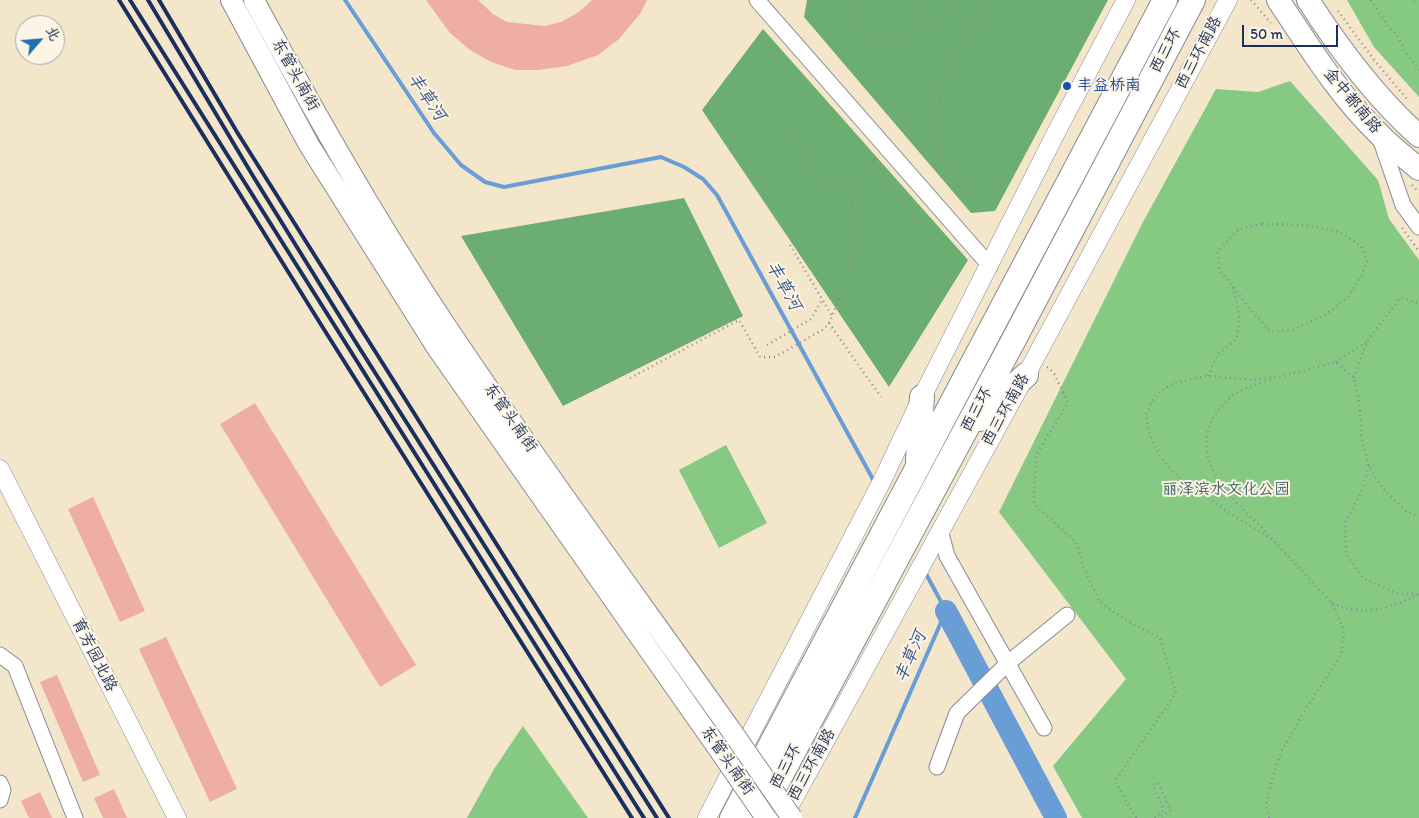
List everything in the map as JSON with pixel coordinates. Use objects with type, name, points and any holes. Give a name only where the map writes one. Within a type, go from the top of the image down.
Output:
[{"type":"highway","name":"西三环","points":[[732,818],[1165,0]]},
{"type":"highway","name":"西三环","points":[[758,818],[911,534],[1193,0]]},
{"type":"highway","points":[[964,434],[1030,366]]},
{"type":"highway","points":[[918,469],[922,398]]},
{"type":"main road","name":"东管头南街","points":[[231,0],[309,145],[437,348],[766,818]]},
{"type":"main road","name":"东管头南街","points":[[254,0],[291,69],[380,222],[470,362],[792,818]]},
{"type":"main road","name":"金中都南路","points":[[1278,0],[1343,93],[1378,134],[1419,169]]},
{"type":"main road","name":"金中都南路","points":[[1308,0],[1330,35],[1369,85],[1398,118],[1419,136]]},
{"type":"street","points":[[757,0],[990,266]]},
{"type":"street","points":[[707,818],[870,505],[1060,125],[1126,0]]},
{"type":"street","name":"西三环南路","points":[[783,818],[1228,0]]},
{"type":"street","points":[[1378,134],[1403,205],[1419,227]]},
{"type":"street","name":"育芳园北路","points":[[0,469],[6,495],[177,818]]},
{"type":"street","points":[[940,530],[947,556],[1044,728]]},
{"type":"street","points":[[936,767],[957,713],[1008,663],[1067,615]]},
{"type":"street","points":[[0,655],[15,666],[75,818]]},
{"type":"street","points":[[0,783],[3,790],[0,800]]},
{"type":"path","points":[[863,0],[858,10],[855,28],[861,39],[872,46],[890,44],[923,24],[947,14],[966,16],[979,20]]},
{"type":"path","points":[[914,0],[923,24]]},
{"type":"path","points":[[978,195],[962,190],[944,160],[936,121],[944,79],[957,44],[979,20],[990,0]]},
{"type":"path","points":[[1370,0],[1389,28],[1396,33],[1419,70]]},
{"type":"path","points":[[1414,0],[1419,1]]},
{"type":"path","points":[[1335,8],[1374,60],[1409,100]]},
{"type":"path","points":[[795,133],[810,169],[823,180],[851,174],[862,182]]},
{"type":"path","points":[[630,378],[739,320],[760,357],[775,356],[824,330],[829,323],[848,278],[850,261],[847,245],[852,201],[873,162],[887,149]]},
{"type":"path","points":[[1208,376],[1217,355],[1236,339],[1240,320],[1232,285],[1219,269],[1218,251],[1239,229],[1262,224],[1305,225],[1340,232],[1362,246],[1366,262],[1360,278],[1348,297],[1325,314],[1292,330],[1270,332],[1232,285]]},
{"type":"path","points":[[790,245],[832,316]]},
{"type":"path","points":[[1419,303],[1400,298],[1367,342],[1354,378],[1360,408],[1361,436],[1370,466],[1382,488],[1407,512],[1419,516]]},
{"type":"path","points":[[767,344],[811,319],[822,300]]},
{"type":"path","points":[[829,323],[881,397]]},
{"type":"path","points":[[1269,818],[1266,806],[1281,752],[1305,710],[1341,655],[1344,630],[1331,602],[1223,486],[1213,470],[1208,457],[1206,443],[1208,430],[1212,418],[1232,395],[1245,388],[1279,377],[1336,362],[1367,342]]},
{"type":"path","points":[[1336,362],[1354,378]]},
{"type":"path","points":[[1030,366],[1054,373],[1068,403],[1036,455],[1034,504],[1076,542],[1084,568],[1099,601],[1125,620],[1160,638],[1176,693],[1115,781],[1136,818]]},
{"type":"path","points":[[1274,541],[1228,512],[1174,473],[1160,456],[1150,436],[1146,414],[1156,394],[1176,382],[1208,376],[1253,380],[1279,377]]},
{"type":"path","points":[[1370,466],[1360,494],[1346,523],[1346,554],[1364,579],[1399,594],[1419,595]]},
{"type":"path","points":[[1331,602],[1348,610],[1374,611],[1419,595]]},
{"type":"path","points":[[1155,818],[1164,810],[1153,785],[1158,783],[1171,810],[1160,818]]},
{"type":"green space","points":[[807,0],[1108,0],[995,211],[971,213],[804,17]]},
{"type":"green space","points":[[1347,0],[1419,0],[1419,97],[1374,47]]},
{"type":"green space","points":[[763,29],[968,260],[889,387],[702,110]]},
{"type":"green space","name":"丽泽滨水文化公园","points":[[1290,81],[1378,180],[1389,219],[1419,260],[1419,818],[1082,818],[1053,766],[1126,679],[999,512],[1143,222],[1216,89],[1258,92]]},
{"type":"green space","points":[[684,198],[743,316],[563,406],[461,236]]},
{"type":"green space","points":[[726,445],[767,523],[719,548],[679,470]]},
{"type":"green space","points":[[523,726],[588,818],[467,818],[494,769]]},
{"type":"building","points":[[426,0],[478,0],[493,14],[507,22],[545,26],[561,22],[579,12],[592,0],[647,0],[640,14],[619,39],[598,55],[567,66],[539,70],[515,70],[491,62],[470,50],[450,33]]},
{"type":"building","points":[[255,403],[416,665],[380,687],[220,424]]},
{"type":"building","points":[[93,497],[145,611],[120,622],[68,509]]},
{"type":"building","points":[[166,637],[237,789],[210,802],[139,649]]},
{"type":"building","points":[[57,675],[100,775],[83,782],[40,682]]},
{"type":"building","points":[[114,789],[127,818],[103,818],[94,798]]},
{"type":"building","points":[[40,792],[52,818],[29,818],[21,801]]},
{"type":"waterway","name":"丰草河","points":[[345,0],[434,133],[461,165],[485,182],[504,187],[661,157],[684,167],[703,179],[717,195],[875,483]]},
{"type":"waterway","name":"丰草河","points":[[855,818],[946,611],[925,572]]},
{"type":"waterway","points":[[946,611],[1056,818]]},
{"type":"railway","points":[[119,0],[632,818]]},
{"type":"railway","points":[[130,0],[644,818]]},
{"type":"railway","points":[[148,0],[253,176],[355,341],[657,818]]},
{"type":"railway","points":[[159,0],[237,132],[669,818]]},
{"type":"place","name":"丰益桥南","points":[[1067,86]]}]
